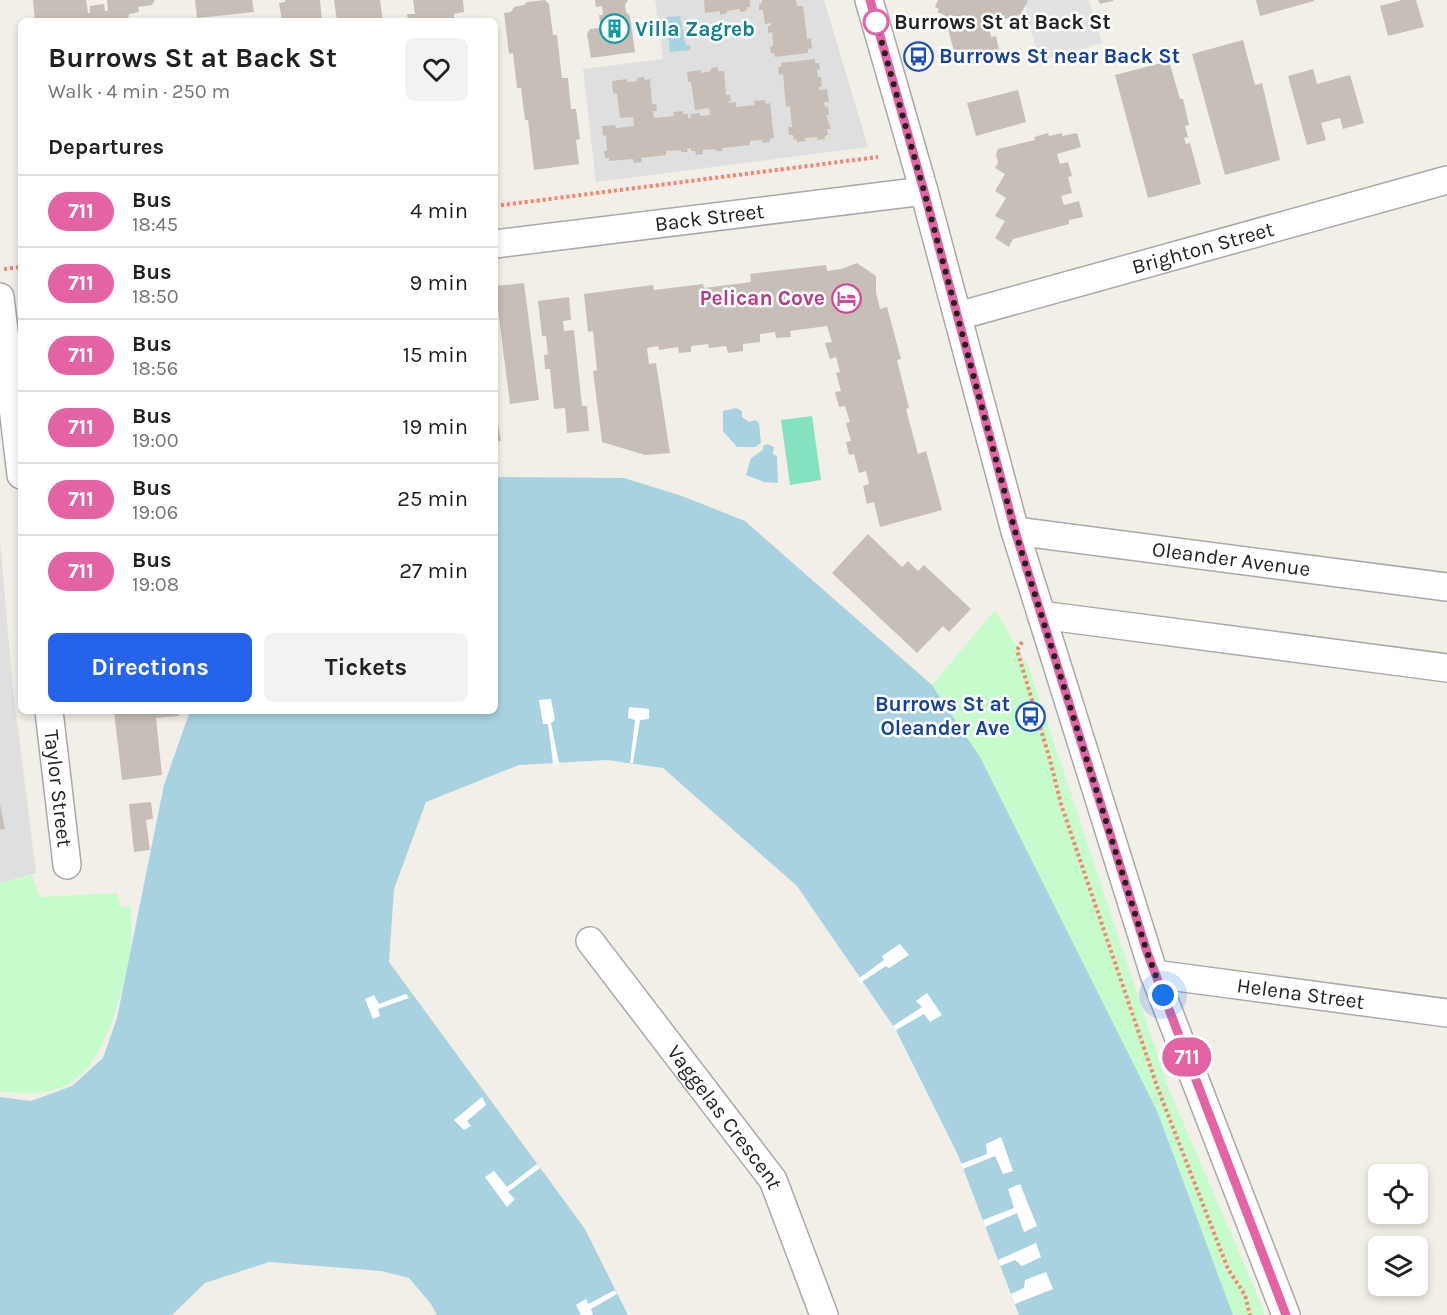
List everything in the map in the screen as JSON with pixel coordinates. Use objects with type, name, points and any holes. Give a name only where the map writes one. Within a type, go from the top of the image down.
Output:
[{"type":"street","points":[[869,0],[924,191],[1015,531],[1154,974],[1286,1315]]},
{"type":"street","name":"Brighton Street","points":[[958,316],[1447,180]]},
{"type":"street","name":"Back Street","points":[[498,244],[924,191]]},
{"type":"street","points":[[5,301],[18,442]]},
{"type":"street","name":"Oleander Avenue","points":[[1015,531],[1447,587]]},
{"type":"street","points":[[1041,615],[1447,668]]},
{"type":"street","name":"Taylor Street","points":[[49,714],[67,865]]},
{"type":"street","name":"Vaggelas Crescent","points":[[590,941],[773,1180],[824,1315]]},
{"type":"street","name":"Helena Street","points":[[1154,974],[1447,1013]]},
{"type":"path","points":[[498,206],[878,157]]},
{"type":"path","points":[[0,269],[18,267]]},
{"type":"shaded area","points":[[655,0],[824,0],[868,147],[596,182],[583,69],[663,59]]},
{"type":"shaded area","points":[[1026,0],[1089,0],[1102,43],[1039,61],[1025,6],[1028,1]]},
{"type":"shaded area","points":[[0,539],[13,690],[36,873],[0,883]]},
{"type":"green space","points":[[812,416],[821,480],[790,485],[781,420]]},
{"type":"green space","points":[[995,610],[1029,667],[1168,1087],[1264,1315],[1233,1315],[1156,1111],[980,757],[932,685]]},
{"type":"green space","points":[[32,875],[40,897],[117,893],[121,907],[131,906],[131,944],[125,978],[114,1017],[97,1053],[87,1068],[68,1084],[49,1091],[29,1093],[0,1091],[0,883]]},
{"type":"water","points":[[680,16],[686,45],[690,45],[690,50],[670,52],[666,17]]},
{"type":"water","points":[[736,408],[742,411],[742,417],[749,422],[755,420],[759,423],[761,443],[755,447],[737,447],[723,431],[723,411]]},
{"type":"water","points":[[767,444],[774,447],[773,454],[777,456],[778,483],[764,482],[746,475],[751,458],[763,450],[763,446]]},
{"type":"water","points":[[498,477],[624,478],[682,496],[745,521],[932,685],[980,757],[1157,1111],[1233,1315],[1019,1315],[958,1155],[896,1030],[797,886],[663,768],[607,760],[519,765],[426,802],[394,889],[389,962],[585,1229],[628,1315],[437,1315],[431,1304],[409,1278],[381,1271],[269,1262],[205,1283],[172,1315],[0,1315],[0,1097],[31,1101],[72,1086],[103,1058],[117,1018],[164,785],[189,714],[498,714]]},
{"type":"pier","points":[[551,699],[555,720],[551,723],[559,763],[553,763],[548,724],[543,724],[539,700]]},
{"type":"pier","points":[[629,707],[649,709],[649,719],[640,720],[633,763],[630,763],[635,720],[628,718]]},
{"type":"pier","points":[[900,944],[909,955],[889,968],[886,966],[860,983],[858,979],[884,960],[882,956]]},
{"type":"pier","points":[[927,993],[942,1015],[930,1022],[924,1014],[896,1030],[893,1026],[922,1007],[916,1001]]},
{"type":"pier","points":[[406,994],[409,998],[378,1009],[380,1016],[373,1019],[365,999],[374,995],[379,1004]]},
{"type":"pier","points":[[482,1097],[486,1105],[467,1121],[471,1126],[464,1130],[454,1120]]},
{"type":"pier","points":[[1001,1137],[1013,1171],[1003,1174],[995,1156],[963,1169],[961,1164],[987,1154],[986,1144]]},
{"type":"pier","points":[[537,1164],[540,1168],[508,1192],[515,1199],[507,1207],[485,1177],[494,1171],[507,1187]]},
{"type":"pier","points":[[1020,1184],[1037,1226],[1024,1232],[1017,1213],[985,1227],[983,1220],[1014,1208],[1008,1189]]},
{"type":"pier","points":[[1036,1243],[1041,1257],[1022,1266],[1015,1260],[1000,1266],[998,1260]]},
{"type":"pier","points":[[1046,1272],[1053,1289],[1015,1304],[1011,1294],[1024,1288],[1025,1280]]},
{"type":"pier","points":[[615,1290],[617,1294],[591,1309],[593,1315],[581,1315],[576,1305],[586,1299],[588,1304]]},
{"type":"building","points":[[33,0],[86,0],[88,13],[90,13],[90,6],[104,4],[105,11],[108,11],[107,0],[155,0],[152,5],[138,7],[139,12],[129,14],[128,18],[35,18]]},
{"type":"building","points":[[195,0],[252,0],[254,12],[197,18]]},
{"type":"building","points":[[285,0],[320,0],[322,18],[282,18],[279,3]]},
{"type":"building","points":[[334,0],[380,0],[383,18],[337,18]]},
{"type":"building","points":[[413,0],[463,0],[464,12],[454,14],[454,18],[408,18],[407,14],[415,14]]},
{"type":"building","points":[[545,0],[549,4],[553,35],[557,35],[562,78],[568,78],[571,109],[576,109],[580,139],[576,140],[579,164],[534,170],[528,120],[525,120],[521,88],[517,88],[513,53],[509,54],[504,13],[511,12],[514,7],[527,2]]},
{"type":"building","name":"Villa Zagreb","points":[[595,0],[628,0],[625,5],[626,12],[630,16],[635,52],[591,58],[587,34],[590,29],[601,28],[599,15],[603,15],[602,6],[596,7]]},
{"type":"building","points":[[704,0],[750,0],[750,7],[747,7],[747,11],[740,12],[740,9],[727,11],[720,15],[720,11],[705,13]]},
{"type":"building","points":[[762,0],[796,0],[797,6],[803,6],[807,39],[811,38],[812,48],[808,49],[808,53],[775,57],[774,53],[771,53],[772,32],[768,33],[768,26],[771,26],[771,23],[765,24],[763,10],[759,10]]},
{"type":"building","points":[[938,0],[1028,1],[1020,15],[1005,19],[1004,15],[997,17],[990,31],[991,37],[996,36],[999,50],[991,64],[984,61],[966,66],[966,64],[958,65],[944,15],[937,12],[939,9],[935,7]]},
{"type":"building","points":[[1098,0],[1113,0],[1113,1],[1100,4]]},
{"type":"building","points":[[1256,0],[1314,0],[1314,1],[1260,16]]},
{"type":"building","points":[[1402,0],[1416,0],[1424,27],[1388,36],[1380,6]]},
{"type":"building","points":[[1243,40],[1255,85],[1262,83],[1280,160],[1225,175],[1192,54]]},
{"type":"building","points":[[815,59],[820,69],[817,70],[822,86],[819,90],[827,89],[829,102],[824,102],[825,107],[828,106],[829,115],[826,115],[831,129],[827,129],[828,135],[825,139],[805,138],[805,141],[797,142],[793,135],[789,135],[788,127],[792,127],[790,106],[786,107],[783,74],[779,75],[778,67],[781,67],[781,63]]},
{"type":"building","points":[[1169,61],[1180,99],[1183,99],[1189,125],[1185,126],[1188,137],[1184,138],[1186,144],[1190,143],[1201,184],[1148,198],[1115,75]]},
{"type":"building","points":[[718,67],[718,71],[724,71],[726,95],[730,95],[731,101],[728,103],[736,102],[736,107],[755,105],[754,101],[765,100],[766,104],[770,103],[774,138],[770,139],[770,142],[750,141],[750,145],[722,148],[723,151],[703,150],[703,154],[696,155],[691,148],[687,149],[688,152],[666,151],[666,155],[641,158],[642,162],[634,163],[633,159],[609,161],[609,158],[605,158],[606,135],[603,136],[602,126],[615,125],[616,128],[634,126],[633,117],[620,118],[617,94],[613,93],[612,81],[627,79],[627,82],[637,81],[637,78],[644,77],[645,80],[650,79],[652,104],[656,104],[657,111],[653,111],[654,118],[674,116],[673,112],[683,111],[683,114],[688,114],[688,118],[691,118],[690,114],[710,115],[709,108],[695,110],[691,82],[688,82],[687,72],[701,70],[702,73]]},
{"type":"building","points":[[1313,69],[1317,84],[1350,75],[1364,123],[1343,129],[1340,118],[1321,123],[1326,140],[1307,145],[1288,76]]},
{"type":"building","points":[[1018,90],[1026,122],[976,136],[967,103]]},
{"type":"building","points":[[1048,133],[1049,136],[1062,133],[1062,136],[1077,133],[1081,147],[1057,154],[1060,164],[1068,162],[1072,176],[1068,177],[1072,193],[1061,196],[1064,205],[1079,201],[1083,217],[1069,220],[1069,224],[1013,239],[1009,247],[995,238],[1005,221],[995,216],[1006,198],[995,191],[1005,174],[995,168],[998,163],[996,154],[998,149],[1035,140],[1034,137]]},
{"type":"building","points":[[857,263],[876,276],[876,292],[880,309],[887,307],[901,359],[897,360],[909,408],[906,409],[918,454],[926,451],[942,510],[880,527],[874,502],[867,504],[863,486],[869,484],[866,471],[859,473],[854,454],[849,455],[846,442],[851,441],[846,423],[850,422],[845,406],[839,407],[835,392],[841,391],[836,373],[840,372],[836,357],[830,359],[825,343],[832,342],[827,326],[790,331],[791,337],[776,338],[775,332],[760,334],[760,342],[743,344],[743,351],[728,353],[726,346],[709,348],[708,344],[691,346],[691,352],[679,353],[678,347],[659,350],[658,346],[647,348],[649,364],[656,363],[670,453],[645,455],[602,442],[593,371],[597,370],[593,331],[588,332],[584,294],[653,285],[654,290],[703,284],[704,288],[751,282],[750,274],[826,265],[827,271]]},
{"type":"building","points":[[524,283],[539,400],[510,404],[498,310],[498,286]]},
{"type":"building","points":[[569,297],[571,320],[563,321],[564,331],[574,330],[582,406],[587,406],[589,431],[567,433],[565,408],[554,409],[550,369],[545,369],[544,355],[548,354],[546,336],[542,336],[538,301]]},
{"type":"building","points":[[498,424],[501,441],[498,441]]},
{"type":"building","points":[[868,534],[902,567],[908,561],[918,571],[924,565],[971,609],[949,632],[943,626],[917,653],[832,573]]},
{"type":"building","points":[[114,714],[179,714],[179,716],[156,718],[162,775],[122,780]]},
{"type":"building","points":[[151,802],[153,819],[146,820],[150,850],[134,852],[129,804]]},
{"type":"building","points":[[0,804],[5,829],[0,830]]},
{"type":"bus line","name":"711","points":[[870,0],[1015,531],[1147,952],[1286,1315]]},
{"type":"place","name":"Burrows St at Back St","points":[[876,22]]},
{"type":"place","name":"Villa Zagreb","points":[[614,29]]},
{"type":"place","name":"Burrows St near Back St","points":[[918,56]]},
{"type":"place","name":"Pelican Cove","points":[[846,298]]},
{"type":"place","name":"Burrows St at Oleander Ave","points":[[1031,716]]},
{"type":"route","points":[[876,22],[1015,531],[1154,974],[1163,995]]}]
